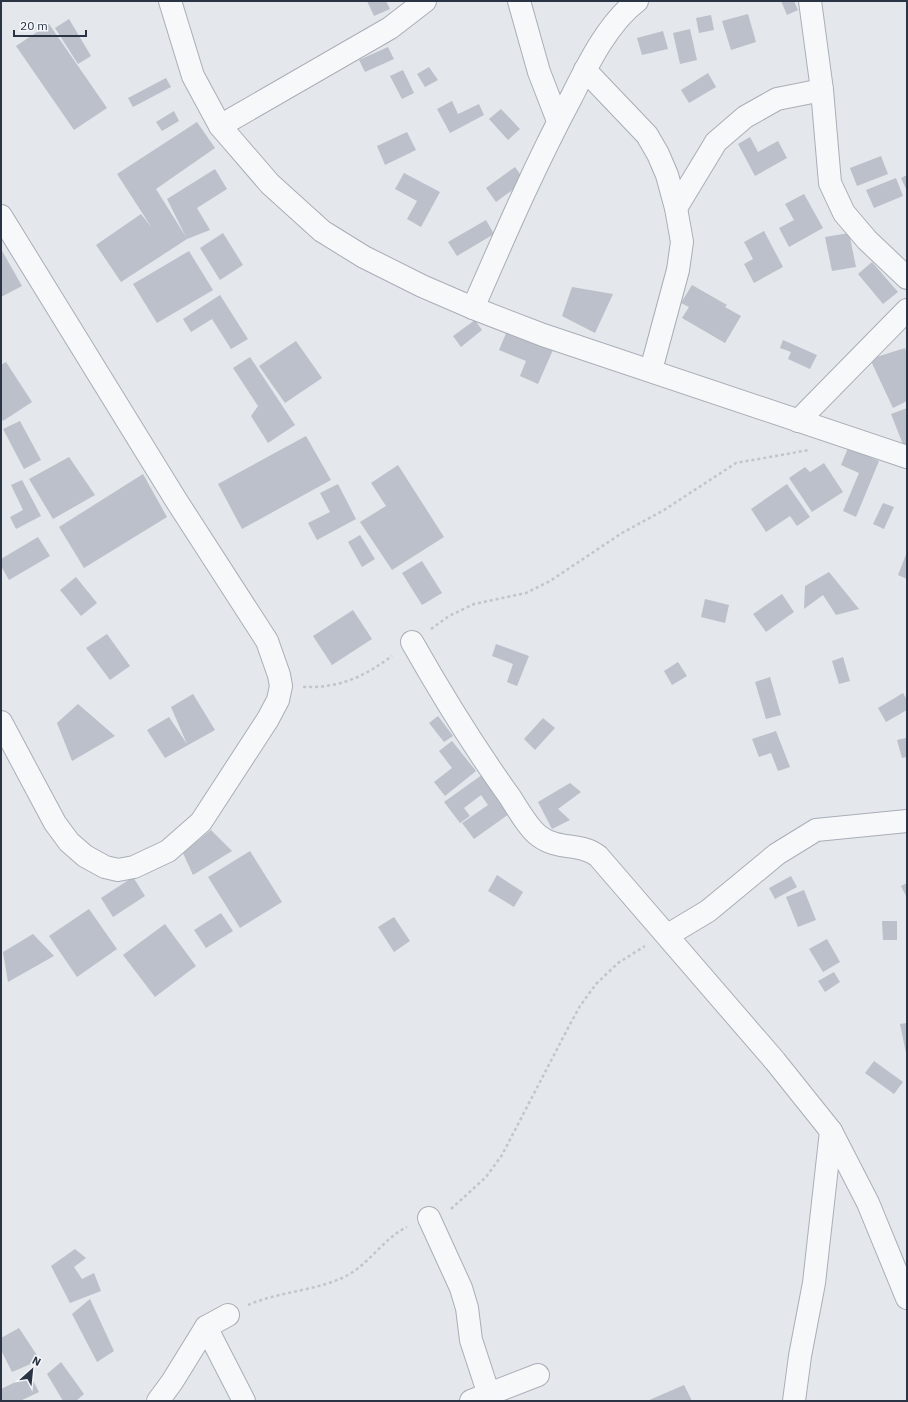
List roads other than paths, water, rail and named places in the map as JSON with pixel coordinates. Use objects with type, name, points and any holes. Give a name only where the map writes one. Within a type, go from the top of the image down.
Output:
[{"type":"street","points":[[170,1],[193,76],[220,126],[270,184],[322,230],[364,257],[422,286],[473,308],[543,335],[907,457]]},
{"type":"street","points":[[220,126],[390,28],[425,1]]},
{"type":"street","points":[[519,1],[527,36],[558,121]]},
{"type":"street","points":[[473,308],[522,197],[558,121],[585,70],[604,38],[637,1]]},
{"type":"street","points":[[810,1],[822,90],[830,183],[844,213],[867,240],[907,278]]},
{"type":"street","points":[[585,70],[647,135],[661,161],[676,208],[682,242],[678,270],[651,370]]},
{"type":"street","points":[[676,208],[716,142],[745,117],[777,99],[822,90]]},
{"type":"street","points":[[1,216],[176,500],[267,641],[279,675],[281,686],[278,700],[268,719],[201,822],[168,850],[134,867],[118,870],[105,867],[85,856],[69,842],[55,823],[1,722]]},
{"type":"street","points":[[798,420],[907,310]]},
{"type":"street","points":[[412,642],[445,700],[486,764],[538,836],[552,844],[590,850],[598,856],[668,935],[775,1061],[832,1131],[868,1203],[907,1298]]},
{"type":"street","points":[[668,935],[708,911],[777,854],[816,830],[907,821]]},
{"type":"street","points":[[794,1401],[800,1356],[814,1283],[832,1131]]},
{"type":"street","points":[[429,1218],[461,1288],[467,1308],[471,1340],[483,1399],[538,1375]]},
{"type":"street","points":[[158,1401],[172,1382],[206,1327],[228,1315]]},
{"type":"street","points":[[206,1327],[244,1401]]}]
